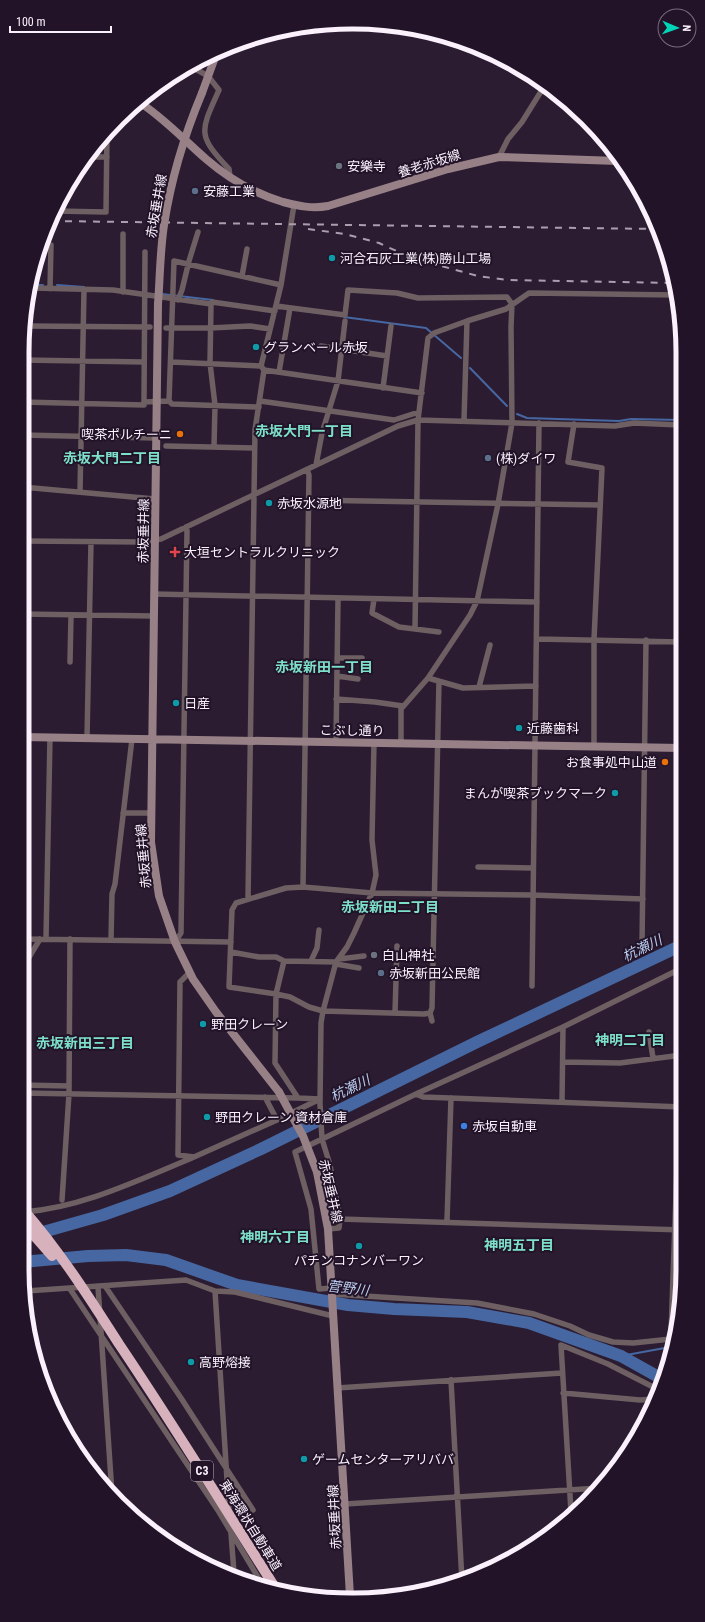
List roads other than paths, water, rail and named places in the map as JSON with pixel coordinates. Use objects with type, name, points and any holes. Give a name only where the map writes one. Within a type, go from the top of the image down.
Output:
[{"type":"highway","name":"東海環状自動車道","points":[[29,1217],[57,1252],[127,1355],[272,1583]]},
{"type":"highway","name":"東海環状自動車道","points":[[29,1230],[52,1255],[127,1355]]},
{"type":"main road","name":"赤坂垂井線","points":[[214,60],[182,146],[169,198],[161,249],[158,304],[154,540],[151,842],[159,896],[175,942],[190,972],[216,1012],[279,1092],[303,1136],[317,1172],[328,1230],[350,1593]]},
{"type":"main road","name":"養老赤坂線","points":[[144,105],[169,124],[207,160],[230,176],[267,197],[294,205],[317,208],[328,206],[448,169],[499,157],[612,161]]},
{"type":"main road","name":"こぶし通り","points":[[29,737],[676,748]]},
{"type":"street","points":[[196,69],[208,76],[219,90],[205,120],[204,135],[213,152],[230,169],[230,176]]},
{"type":"street","points":[[499,157],[508,139],[522,122],[541,91]]},
{"type":"street","points":[[61,211],[106,212],[107,142]]},
{"type":"street","points":[[95,157],[107,157]]},
{"type":"street","points":[[248,899],[255,430],[260,404],[262,368],[281,285],[294,205]]},
{"type":"street","points":[[169,401],[171,362],[169,327],[175,297],[188,264],[198,232]]},
{"type":"street","points":[[123,234],[123,290]]},
{"type":"street","points":[[50,289],[51,245]]},
{"type":"street","points":[[242,276],[248,249]]},
{"type":"street","points":[[144,402],[144,362],[147,327],[145,252]]},
{"type":"street","points":[[175,297],[174,260],[281,285]]},
{"type":"street","points":[[35,288],[123,290],[175,297],[211,304],[212,302],[345,315],[348,290],[397,293],[418,298],[507,297],[512,304],[512,423],[498,504],[477,601],[470,616],[428,678],[401,709],[401,743]]},
{"type":"street","points":[[80,492],[82,327],[84,290]]},
{"type":"street","points":[[415,629],[418,420],[428,338],[467,321],[506,309],[529,293],[671,295]]},
{"type":"street","points":[[211,304],[210,363],[215,405],[214,447]]},
{"type":"street","points":[[279,372],[290,310]]},
{"type":"street","points":[[316,465],[322,433],[338,382],[345,321]]},
{"type":"street","points":[[464,420],[467,321]]},
{"type":"street","points":[[30,326],[147,327]]},
{"type":"street","points":[[169,327],[210,328],[250,326],[270,329]]},
{"type":"street","points":[[383,388],[392,326]]},
{"type":"street","points":[[321,346],[387,356]]},
{"type":"street","points":[[29,360],[144,362]]},
{"type":"street","points":[[171,362],[210,363],[262,368],[338,382],[422,393]]},
{"type":"street","points":[[29,402],[144,405],[144,402],[169,401],[172,404],[260,404],[329,411],[394,420],[419,412]]},
{"type":"street","points":[[29,541],[143,542],[154,540],[186,527],[398,426],[418,420],[464,420],[615,426],[634,423],[676,425]]},
{"type":"street","points":[[532,986],[532,868],[539,423]]},
{"type":"street","points":[[574,424],[568,462],[602,468],[594,640],[594,746]]},
{"type":"street","points":[[29,435],[156,438]]},
{"type":"street","points":[[166,446],[254,448]]},
{"type":"street","points":[[303,887],[309,475],[307,469]]},
{"type":"street","points":[[29,488],[155,499]]},
{"type":"street","points":[[308,500],[600,505]]},
{"type":"street","points":[[175,942],[181,933],[187,596],[186,527]]},
{"type":"street","points":[[87,738],[91,542]]},
{"type":"street","points":[[154,594],[187,596],[537,602]]},
{"type":"street","points":[[336,741],[338,599]]},
{"type":"street","points":[[374,599],[372,613],[399,626],[439,632]]},
{"type":"street","points":[[29,614],[153,616]]},
{"type":"street","points":[[70,662],[71,616]]},
{"type":"street","points":[[536,639],[676,642]]},
{"type":"street","points":[[642,945],[646,640]]},
{"type":"street","points":[[479,687],[490,645]]},
{"type":"street","points":[[337,658],[362,658]]},
{"type":"street","points":[[337,676],[358,678]]},
{"type":"street","points":[[428,678],[463,688],[536,686]]},
{"type":"street","points":[[432,1021],[430,1013],[432,1008],[439,681]]},
{"type":"street","points":[[336,699],[403,706]]},
{"type":"street","points":[[29,959],[43,939],[50,737]]},
{"type":"street","points":[[111,940],[112,894],[115,884],[132,739]]},
{"type":"street","points":[[328,1230],[339,1228],[340,1219],[330,1165],[322,1137],[320,1101],[323,1011],[337,961],[351,940],[372,893],[376,875],[372,840],[374,742]]},
{"type":"street","points":[[123,813],[151,813]]},
{"type":"street","points":[[478,867],[532,868]]},
{"type":"street","points":[[430,1013],[323,1011],[309,1007],[290,997],[228,987],[232,910],[236,903],[248,899],[286,888],[303,887],[372,893],[532,895],[643,899]]},
{"type":"street","points":[[311,961],[316,948],[319,930]]},
{"type":"street","points":[[29,939],[231,942]]},
{"type":"street","points":[[62,1200],[69,1094],[70,939]]},
{"type":"street","points":[[394,1013],[397,946]]},
{"type":"street","points":[[230,952],[276,958],[284,961],[337,961],[364,956]]},
{"type":"street","points":[[284,961],[276,994],[275,1063],[298,1098]]},
{"type":"street","points":[[337,961],[359,968]]},
{"type":"street","points":[[669,1338],[633,1343],[613,1342],[589,1335],[570,1326],[534,1314],[477,1303],[319,1289],[311,1209],[295,1152],[322,1137],[563,1027],[676,971]]},
{"type":"street","points":[[190,972],[180,982],[180,1096],[178,1156],[194,1157]]},
{"type":"street","points":[[562,1102],[563,1027]]},
{"type":"street","points":[[649,1032],[653,1058]]},
{"type":"street","points":[[563,1062],[620,1063],[676,1056]]},
{"type":"street","points":[[29,1086],[69,1086]]},
{"type":"street","points":[[29,1093],[265,1097],[298,1098],[320,1101]]},
{"type":"street","points":[[416,1094],[423,1097],[676,1107]]},
{"type":"street","points":[[265,1097],[277,1120]]},
{"type":"street","points":[[447,1221],[451,1098]]},
{"type":"street","points":[[29,1211],[46,1210],[94,1198],[194,1157],[320,1101]]},
{"type":"street","points":[[671,1323],[676,1209]]},
{"type":"street","points":[[340,1219],[675,1229]]},
{"type":"street","points":[[30,1291],[186,1280],[215,1291],[235,1292],[333,1314]]},
{"type":"street","points":[[105,1286],[253,1510]]},
{"type":"street","points":[[98,1287],[111,1485]]},
{"type":"street","points":[[70,1289],[231,1532],[259,1579]]},
{"type":"street","points":[[215,1291],[234,1570]]},
{"type":"street","points":[[571,1508],[561,1345],[608,1364],[653,1387]]},
{"type":"street","points":[[338,1388],[562,1373]]},
{"type":"street","points":[[451,1380],[462,1574]]},
{"type":"street","points":[[563,1393],[648,1399]]},
{"type":"street","points":[[345,1504],[590,1489]]},
{"type":"waterway","points":[[36,285],[43,285]]},
{"type":"waterway","points":[[57,285],[84,287]]},
{"type":"waterway","points":[[162,294],[213,300]]},
{"type":"waterway","points":[[344,317],[426,328],[461,358]]},
{"type":"waterway","points":[[470,368],[507,406]]},
{"type":"waterway","points":[[517,414],[527,418],[619,421],[631,419],[676,420]]},
{"type":"waterway","name":"杭瀬川","points":[[29,1236],[103,1215],[170,1191],[261,1149],[477,1042],[676,948]]},
{"type":"waterway","name":"菅野川","points":[[29,1261],[88,1256],[126,1255],[166,1260],[237,1285],[348,1305],[394,1309],[467,1312],[529,1323],[621,1356],[658,1376]]},
{"type":"waterway","points":[[621,1356],[666,1348]]},
{"type":"railway","points":[[57,221],[651,229]]},
{"type":"railway","points":[[308,229],[345,234],[379,243],[403,254],[478,276],[507,280],[668,283]]},
{"type":"place","name":"安樂寺","points":[[339,166]]},
{"type":"place","name":"安藤工業","points":[[195,191]]},
{"type":"place","name":"河合石灰工業(株)勝山工場","points":[[332,258]]},
{"type":"place","name":"グランベール赤坂","points":[[256,347]]},
{"type":"place","name":"喫茶ポルチーニ","points":[[180,434]]},
{"type":"place","name":"(株)ダイワ","points":[[488,458]]},
{"type":"place","name":"赤坂水源地","points":[[269,503]]},
{"type":"place","name":"大垣セントラルクリニック","points":[[175,552]]},
{"type":"place","name":"日産","points":[[176,703]]},
{"type":"place","name":"近藤歯科","points":[[519,728]]},
{"type":"place","name":"お食事処中山道","points":[[665,762]]},
{"type":"place","name":"まんが喫茶ブックマーク","points":[[615,793]]},
{"type":"place","name":"白山神社","points":[[374,955]]},
{"type":"place","name":"赤坂新田公民館","points":[[381,973]]},
{"type":"place","name":"野田クレーン","points":[[203,1024]]},
{"type":"place","name":"野田クレーン 資材倉庫","points":[[207,1117]]},
{"type":"place","name":"赤坂自動車","points":[[464,1126]]},
{"type":"place","name":"パチンコナンバーワン","points":[[359,1246]]},
{"type":"place","name":"高野熔接","points":[[191,1362]]},
{"type":"place","name":"ゲームセンターアリババ","points":[[304,1459]]},
{"type":"district","name":"赤坂大門一丁目","points":[[304,431]]},
{"type":"district","name":"赤坂大門二丁目","points":[[112,458]]},
{"type":"district","name":"赤坂新田一丁目","points":[[324,667]]},
{"type":"district","name":"赤坂新田二丁目","points":[[390,907]]},
{"type":"district","name":"神明二丁目","points":[[630,1040]]},
{"type":"district","name":"赤坂新田三丁目","points":[[85,1043]]},
{"type":"district","name":"神明六丁目","points":[[275,1237]]},
{"type":"district","name":"神明五丁目","points":[[519,1245]]}]
